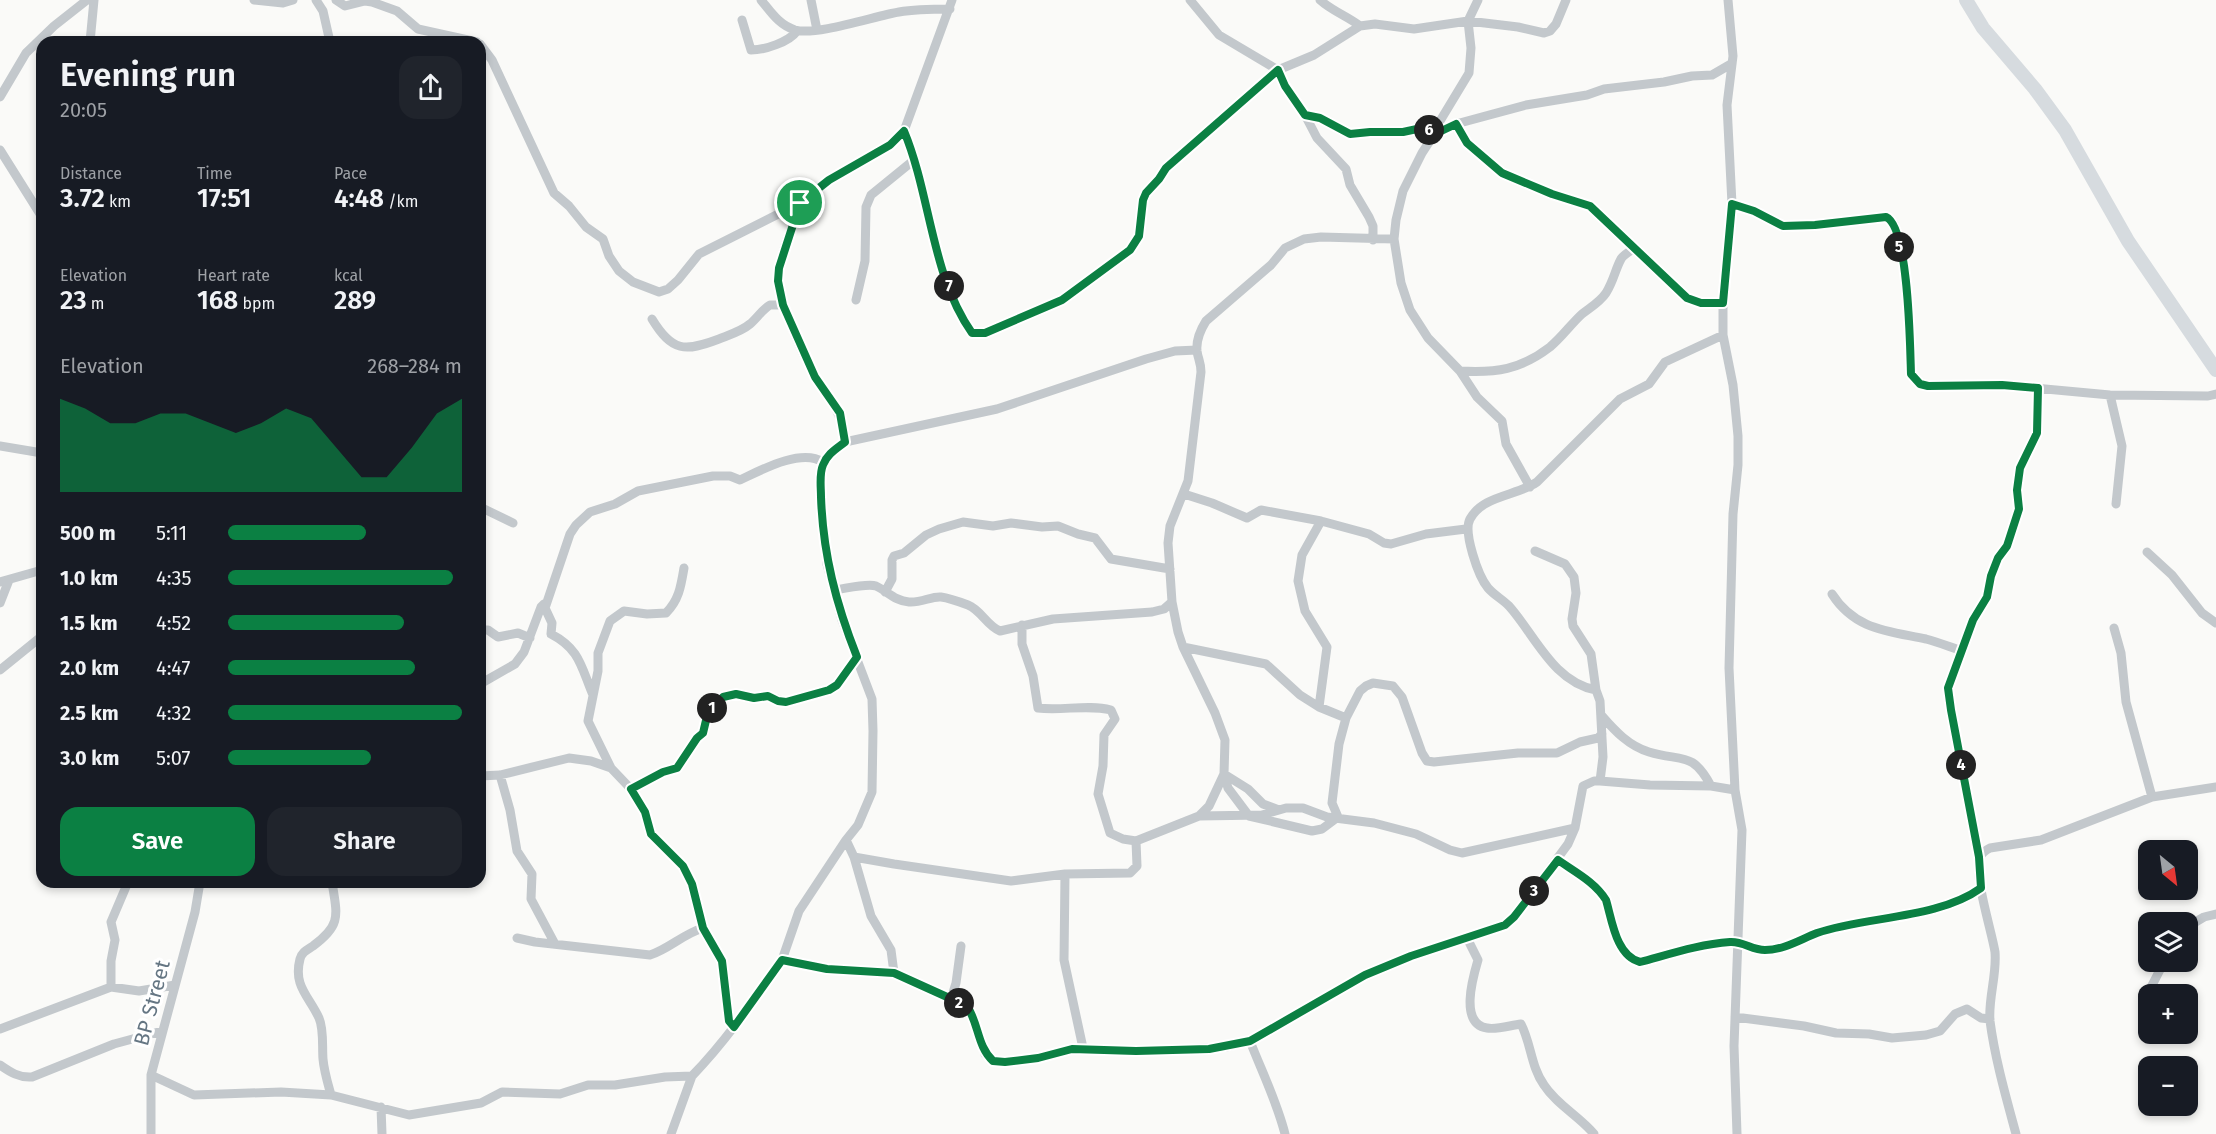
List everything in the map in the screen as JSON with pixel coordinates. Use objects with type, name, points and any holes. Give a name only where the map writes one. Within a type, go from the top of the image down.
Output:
[{"type":"street","points":[[44,36],[87,0]]},
{"type":"street","points":[[91,36],[94,0]]},
{"type":"street","points":[[254,0],[283,3],[293,0]]},
{"type":"street","points":[[316,0],[323,11],[329,36]]},
{"type":"street","points":[[323,11],[327,0]]},
{"type":"street","points":[[336,0],[345,6],[365,1],[372,2],[397,11],[418,29],[448,36]]},
{"type":"street","points":[[486,53],[492,60],[554,193],[569,206],[586,227],[603,239],[609,256],[620,271],[633,282],[659,292],[668,289],[678,280],[699,254],[800,203],[829,180],[890,145],[904,131],[951,4],[899,12],[817,30],[797,31],[782,24],[761,0]]},
{"type":"street","points":[[811,0],[817,30]]},
{"type":"street","points":[[1190,0],[1219,35],[1278,70],[1285,86],[1305,115],[1317,138],[1346,169],[1350,184],[1373,226],[1374,240]]},
{"type":"street","points":[[1320,0],[1331,10],[1350,18],[1360,26]]},
{"type":"street","points":[[1478,0],[1468,21],[1471,48],[1469,73],[1422,153],[1403,192],[1394,239],[1401,283],[1410,310],[1428,338],[1460,371],[1477,397],[1502,421],[1506,444],[1530,487]]},
{"type":"street","points":[[904,131],[914,159],[944,273],[962,320],[972,333],[985,333],[1062,300],[1130,250],[1139,236],[1143,200],[1146,193],[1166,168],[1278,70],[1314,55],[1360,26],[1375,24],[1414,29],[1468,21],[1518,27],[1544,33],[1550,31],[1556,24],[1566,0]]},
{"type":"street","points":[[1728,0],[1733,56],[1727,105],[1732,204],[1723,303],[1723,335],[1733,385],[1738,436],[1738,465],[1733,514],[1729,668],[1735,790],[1742,830],[1735,1017],[1737,1134]]},
{"type":"street","points":[[1966,0],[1983,28],[2035,88],[2065,130],[2128,241],[2216,370]]},
{"type":"street","points":[[742,20],[751,50],[759,50],[787,40],[797,31]]},
{"type":"street","points":[[0,96],[26,53],[36,43]]},
{"type":"street","points":[[1435,134],[1456,124],[1526,105],[1587,95],[1604,89],[1712,75],[1731,64]]},
{"type":"street","points":[[1305,115],[1320,118],[1350,134],[1403,132],[1417,129],[1429,130],[1435,134]]},
{"type":"street","points":[[1456,124],[1467,143],[1502,173],[1552,194],[1590,206],[1687,298],[1701,303],[1723,303]]},
{"type":"street","points":[[0,150],[36,201]]},
{"type":"street","points":[[856,300],[865,261],[866,207],[871,195],[914,159]]},
{"type":"street","points":[[800,203],[779,268],[778,281],[783,305],[815,377],[840,413],[845,442]]},
{"type":"street","points":[[1732,204],[1754,211],[1783,226],[1815,225],[1865,218],[1886,217],[1891,220],[1894,224],[1907,283],[1911,374],[1920,384],[1928,386],[2002,385],[2109,395],[2208,396],[2216,394]]},
{"type":"street","points":[[1199,816],[1209,806],[1224,774],[1225,740],[1178,632],[1172,602],[1168,543],[1170,526],[1188,481],[1201,372],[1201,361],[1197,350],[1201,330],[1206,321],[1271,265],[1285,248],[1304,239],[1321,237],[1394,239]]},
{"type":"street","points":[[1460,371],[1490,372],[1508,369],[1522,364],[1551,346],[1582,314],[1597,304],[1605,295],[1615,278],[1621,258],[1635,248]]},
{"type":"street","points":[[652,319],[663,337],[670,343],[690,347],[703,345],[749,325],[770,304],[783,305]]},
{"type":"street","points":[[1596,690],[1575,682],[1552,664],[1508,606],[1488,587],[1478,570],[1466,529],[1471,518],[1486,503],[1530,487],[1537,482],[1620,399],[1649,384],[1665,362],[1723,335]]},
{"type":"street","points":[[671,1134],[692,1076],[734,1027],[782,960],[799,911],[858,825],[872,792],[872,699],[842,620],[827,564],[822,511],[821,471],[823,462],[830,453],[845,442],[997,410],[1146,359],[1174,351],[1197,350]]},
{"type":"street","points":[[2016,1134],[2000,1076],[1990,1019],[1995,952],[1981,888],[1979,857],[1948,688],[1973,620],[1987,597],[1991,576],[1998,558],[2007,546],[2019,509],[2017,490],[2020,468],[2037,433],[2038,388]]},
{"type":"street","points":[[2109,395],[2122,446],[2116,504]]},
{"type":"street","points":[[0,446],[36,452]]},
{"type":"street","points":[[486,681],[515,664],[524,652],[570,534],[590,512],[615,504],[638,491],[713,476],[730,476],[740,480],[768,466],[796,460],[817,459],[823,462]]},
{"type":"street","points":[[1184,494],[1247,518],[1261,510],[1321,521],[1369,534],[1384,543],[1391,544],[1426,534],[1466,529]]},
{"type":"street","points":[[486,510],[513,523]]},
{"type":"street","points":[[1319,707],[1327,647],[1305,611],[1298,581],[1302,555],[1321,521]]},
{"type":"street","points":[[885,592],[892,579],[891,560],[894,556],[904,552],[933,532],[963,522],[993,526],[1011,523],[1042,527],[1058,526],[1095,538],[1111,559],[1170,569]]},
{"type":"street","points":[[1535,551],[1565,564],[1574,577],[1576,593],[1573,626],[1591,654],[1602,716],[1603,757],[1600,781]]},
{"type":"street","points":[[2147,552],[2172,575],[2202,612],[2216,623]]},
{"type":"street","points":[[684,568],[679,595],[674,605],[666,613],[647,614],[624,611],[610,621],[598,653],[598,671],[588,721],[611,768],[631,789],[645,812],[651,834],[683,866],[692,884],[703,928],[722,961],[729,1021],[734,1027]]},
{"type":"street","points":[[0,603],[4,581],[36,572]]},
{"type":"street","points":[[834,590],[870,585],[906,602],[923,602],[939,597],[969,606],[982,614],[994,629],[1000,631],[1053,620],[1152,612],[1164,609],[1172,602]]},
{"type":"street","points":[[1832,594],[1841,608],[1873,629],[1930,640],[1962,651]]},
{"type":"street","points":[[544,604],[552,623],[551,634],[564,641],[578,656],[593,695]]},
{"type":"street","points":[[1022,625],[1022,644],[1033,676],[1038,708],[1056,710],[1100,707],[1111,710],[1115,719],[1104,735],[1104,766],[1098,794],[1110,833],[1123,839],[1136,841],[1199,816],[1249,816],[1303,808],[1327,816],[1395,828],[1462,852],[1575,828]]},
{"type":"street","points":[[2114,628],[2121,653],[2126,702],[2152,797]]},
{"type":"street","points":[[486,630],[498,636],[518,633],[530,638]]},
{"type":"street","points":[[0,670],[36,641]]},
{"type":"street","points":[[1183,646],[1266,664],[1300,695],[1319,707],[1346,718]]},
{"type":"street","points":[[631,789],[663,772],[677,768],[697,738],[703,733],[708,712],[723,697],[736,694],[754,698],[768,696],[786,702],[829,690],[837,685],[857,657]]},
{"type":"street","points":[[1338,817],[1332,803],[1339,744],[1346,718],[1360,691],[1373,683],[1394,686],[1402,697],[1422,753],[1426,760],[1434,762],[1518,753],[1557,753],[1580,742],[1598,738],[1602,734]]},
{"type":"street","points":[[1602,716],[1619,736],[1649,752],[1691,761],[1698,766],[1711,786]]},
{"type":"street","points":[[486,776],[500,775],[569,759],[591,761],[611,768]]},
{"type":"street","points":[[1224,774],[1248,789],[1263,804],[1279,810]]},
{"type":"street","points":[[1224,774],[1228,788],[1249,816],[1312,831],[1322,829],[1338,817]]},
{"type":"street","points":[[500,775],[510,810],[517,851],[531,874],[531,900],[555,944]]},
{"type":"street","points":[[782,960],[827,969],[894,973],[967,1006],[982,1048],[993,1061],[1038,1058],[1083,1048],[1136,1051],[1209,1049],[1250,1041],[1365,975],[1411,956],[1505,925],[1514,917],[1568,844],[1575,828],[1583,786],[1600,781],[1711,786],[1735,790]]},
{"type":"street","points":[[1979,857],[1990,848],[2041,840],[2152,797],[2216,787]]},
{"type":"street","points":[[846,840],[854,857],[871,916],[891,950],[894,973]]},
{"type":"street","points":[[854,857],[1011,881],[1065,874],[1130,873],[1137,866],[1136,841]]},
{"type":"street","points":[[1558,860],[1602,893],[1624,953],[1640,962],[1710,945],[1738,942],[1751,949],[1759,950],[1783,947],[1819,932],[1956,902],[1981,888]]},
{"type":"street","points":[[1065,874],[1064,960],[1083,1048]]},
{"type":"street","points":[[111,987],[111,961],[115,940],[111,922],[125,888]]},
{"type":"street","name":"BP Street","points":[[151,1134],[151,1075],[195,912],[199,888]]},
{"type":"street","points":[[331,1095],[323,1063],[320,1020],[300,987],[299,979],[302,953],[325,937],[335,922],[336,906],[333,888]]},
{"type":"street","points":[[2198,921],[2216,914]]},
{"type":"street","points":[[517,938],[650,954],[661,951],[690,932],[703,928]]},
{"type":"street","points":[[1467,938],[1478,960],[1471,985],[1471,1015],[1476,1023],[1487,1028],[1521,1024],[1543,1084],[1563,1108],[1594,1134]]},
{"type":"street","points":[[951,999],[956,983],[961,946]]},
{"type":"street","points":[[0,1029],[111,987],[139,991],[175,985]]},
{"type":"street","points":[[1735,1017],[1804,1026],[1836,1034],[1869,1034],[1892,1038],[1926,1035],[1940,1031],[1955,1014],[1966,1009],[1981,1018],[1990,1019]]},
{"type":"street","points":[[0,1065],[23,1078],[32,1077],[114,1044],[162,1031]]},
{"type":"street","points":[[1250,1041],[1280,1112],[1286,1134]]},
{"type":"street","points":[[151,1075],[194,1095],[281,1092],[331,1095],[409,1114],[481,1103],[502,1092],[560,1094],[588,1084],[615,1085],[665,1077],[692,1076]]},
{"type":"street","points":[[381,1107],[382,1134]]},
{"type":"route","points":[[1278,70],[1285,86],[1305,115],[1320,118],[1350,134],[1403,132],[1417,129],[1429,130],[1435,134],[1456,124],[1467,143],[1502,173],[1552,194],[1590,206],[1687,298],[1701,303],[1723,303],[1732,204],[1754,211],[1783,226],[1886,217],[1894,224],[1907,283],[1911,374],[1920,384],[1928,386],[2002,385],[2038,388],[2037,433],[2020,468],[2017,490],[2019,509],[2007,546],[1998,558],[1991,576],[1987,597],[1973,620],[1948,688],[1979,857],[1981,888],[1956,902],[1819,932],[1783,947],[1766,950],[1751,949],[1738,942],[1731,942],[1640,962],[1624,953],[1602,893],[1558,860],[1514,917],[1505,925],[1411,956],[1365,975],[1250,1041],[1227,1047],[1136,1051],[1083,1048],[1038,1058],[993,1061],[982,1048],[967,1006],[894,973],[827,969],[782,960],[734,1027],[729,1021],[722,961],[703,928],[692,884],[683,866],[651,834],[645,812],[631,789],[663,772],[677,768],[697,738],[703,733],[708,712],[723,697],[736,694],[754,698],[768,696],[786,702],[829,690],[837,685],[857,657],[842,620],[827,564],[822,511],[821,471],[823,462],[830,453],[845,442],[843,424],[840,413],[815,377],[783,305],[778,281],[779,268],[800,203],[829,180],[890,145],[904,131],[914,159],[944,273],[962,320],[972,333],[985,333],[1062,300],[1130,250],[1139,236],[1143,200],[1146,193],[1166,168],[1278,70]]}]
